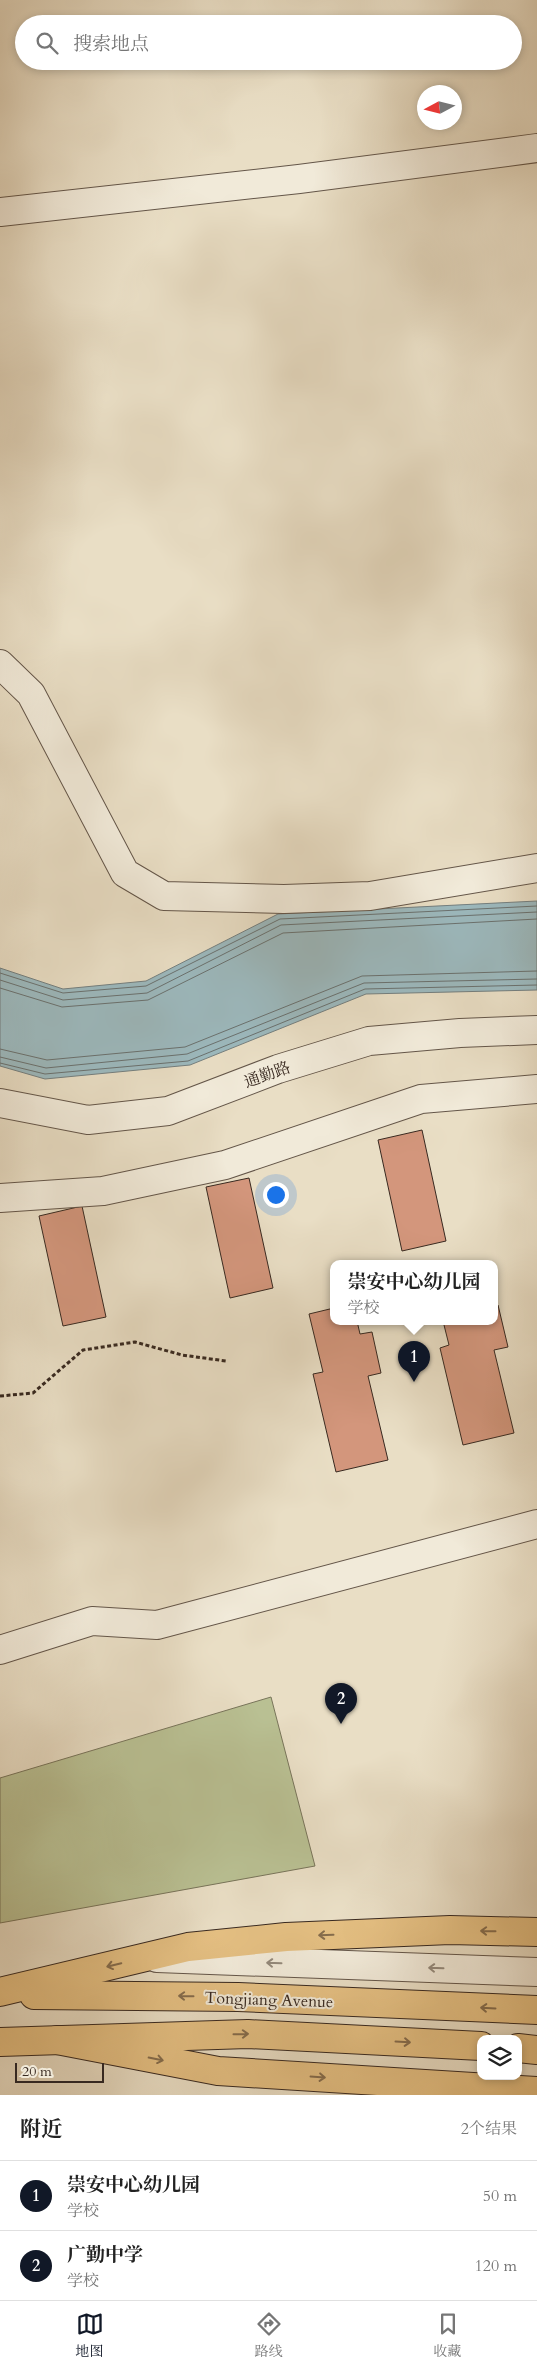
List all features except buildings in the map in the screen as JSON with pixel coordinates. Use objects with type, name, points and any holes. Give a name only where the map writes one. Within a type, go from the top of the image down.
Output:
[{"type":"highway","points":[[0,1993],[188,1947],[286,1936],[450,1930],[537,1932]]},
{"type":"highway","name":"Tongjiang Avenue","points":[[0,1993],[238,1997],[537,2010]]},
{"type":"highway","points":[[0,2042],[248,2034],[477,2046]]},
{"type":"highway","points":[[57,2040],[218,2071],[537,2091]]},
{"type":"highway","points":[[522,2048],[537,2050]]},
{"type":"street","points":[[0,212],[299,179],[537,148]]},
{"type":"street","points":[[0,664],[31,694],[125,873],[164,896],[284,898],[370,896],[537,868]]},
{"type":"street","name":"通勤路","points":[[0,1103],[88,1120],[168,1111],[278,1069],[369,1041],[460,1033],[537,1030]]},
{"type":"street","points":[[0,1198],[103,1191],[225,1165],[421,1099],[537,1089]]},
{"type":"street","points":[[0,1650],[92,1621],[157,1625],[537,1524]]},
{"type":"street","points":[[146,1958],[528,1971]]},
{"type":"path","points":[[0,1396],[33,1393],[83,1350],[136,1342],[182,1355],[226,1362]]},
{"type":"green space","points":[[271,1697],[315,1866],[0,1923],[0,1778]]},
{"type":"water","points":[[537,901],[537,990],[366,994],[190,1065],[45,1079],[0,1066],[0,968],[63,989],[146,981],[278,914]]},
{"type":"place","name":"崇安中心幼儿园","points":[[414,1382]]},
{"type":"place","name":"广勤中学","points":[[341,1724]]}]
